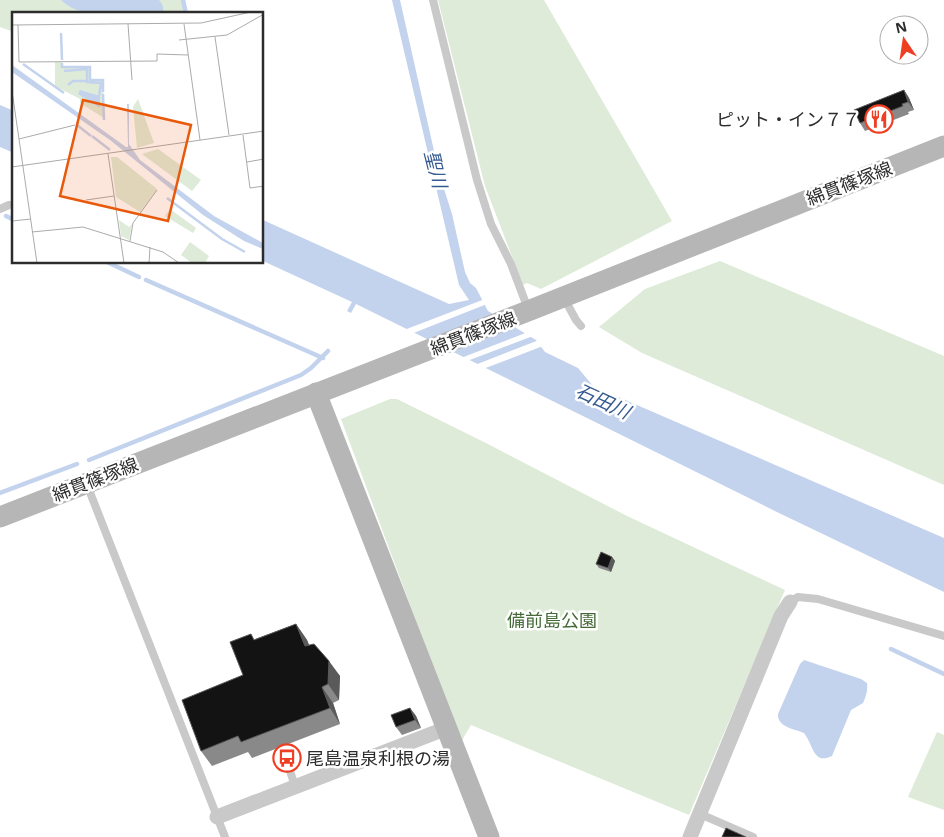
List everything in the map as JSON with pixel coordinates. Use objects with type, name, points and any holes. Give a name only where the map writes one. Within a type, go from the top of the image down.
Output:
[{"type":"main road","name":"綿貫篠塚線","points":[[0,516],[563,297],[944,146]]},
{"type":"main road","points":[[316,393],[489,837]]},
{"type":"street","points":[[690,837],[781,616],[790,602]]},
{"type":"street","points":[[217,817],[447,728]]},
{"type":"lane","points":[[433,0],[476,180],[491,224],[511,264],[524,312]]},
{"type":"lane","points":[[0,209],[9,205]]},
{"type":"lane","points":[[563,297],[576,320],[582,326]]},
{"type":"lane","points":[[88,482],[91,495],[225,837]]},
{"type":"lane","points":[[790,602],[798,597],[818,599],[944,636]]},
{"type":"lane","points":[[287,762],[296,786]]},
{"type":"lane","points":[[700,814],[753,837]]},
{"type":"green space","points":[[0,0],[183,0],[186,12],[12,12],[12,31],[0,27]]},
{"type":"green space","points":[[438,0],[544,0],[672,221],[541,289],[527,283],[523,285],[485,186]]},
{"type":"green space","points":[[720,261],[944,356],[944,485],[642,353],[599,327],[645,289]]},
{"type":"green space","name":"備前島公園","points":[[390,399],[397,399],[625,515],[785,590],[689,815],[471,725],[461,742],[341,419]]},
{"type":"green space","points":[[937,732],[944,735],[944,810],[908,797]]},
{"type":"water","points":[[61,0],[159,0],[163,7],[163,12],[83,12],[68,6]]},
{"type":"water","points":[[392,0],[400,0],[439,173],[452,214],[465,272],[488,311],[536,340],[545,352],[578,368],[593,386],[944,538],[944,592],[781,514],[356,304],[351,313],[347,311],[352,302],[264,261],[264,220],[449,304],[469,300],[459,285]]},
{"type":"water","points":[[0,105],[12,110],[12,152],[0,147]]},
{"type":"water","points":[[804,660],[861,679],[867,683],[863,703],[851,710],[832,756],[826,758],[817,756],[804,733],[783,725],[778,718],[778,714],[800,664]]},
{"type":"pier","points":[[485,299],[487,304],[411,334],[404,330]]},
{"type":"pier","points":[[528,332],[533,336],[467,361],[461,358]]},
{"type":"pier","points":[[539,340],[543,346],[483,369],[475,365]]},
{"type":"building","points":[[904,90],[908,102],[902,104],[903,106],[860,123],[854,110]]},
{"type":"building","points":[[601,552],[612,557],[608,568],[596,564]]},
{"type":"building","points":[[296,624],[305,646],[314,644],[329,661],[328,684],[322,687],[330,708],[241,742],[238,736],[201,751],[182,700],[243,675],[230,642],[251,634],[254,640]]},
{"type":"building","points":[[410,708],[415,720],[396,727],[391,715]]},
{"type":"building","points":[[726,828],[746,837],[722,837]]},
{"type":"waterway","points":[[183,0],[186,12]]},
{"type":"waterway","points":[[6,216],[12,219]]},
{"type":"waterway","points":[[111,264],[139,277]]},
{"type":"waterway","points":[[146,280],[323,358]]},
{"type":"waterway","points":[[89,460],[301,375],[328,351]]},
{"type":"waterway","points":[[0,493],[77,464]]},
{"type":"waterway","points":[[891,649],[944,674]]},
{"type":"place","name":"ピット・イン７７","points":[[879,119]]},
{"type":"place","name":"尾島温泉利根の湯","points":[[287,758]]},
{"type":"water label","name":"聖川","points":[[436,169]]},
{"type":"water label","name":"石田川","points":[[603,401]]}]
